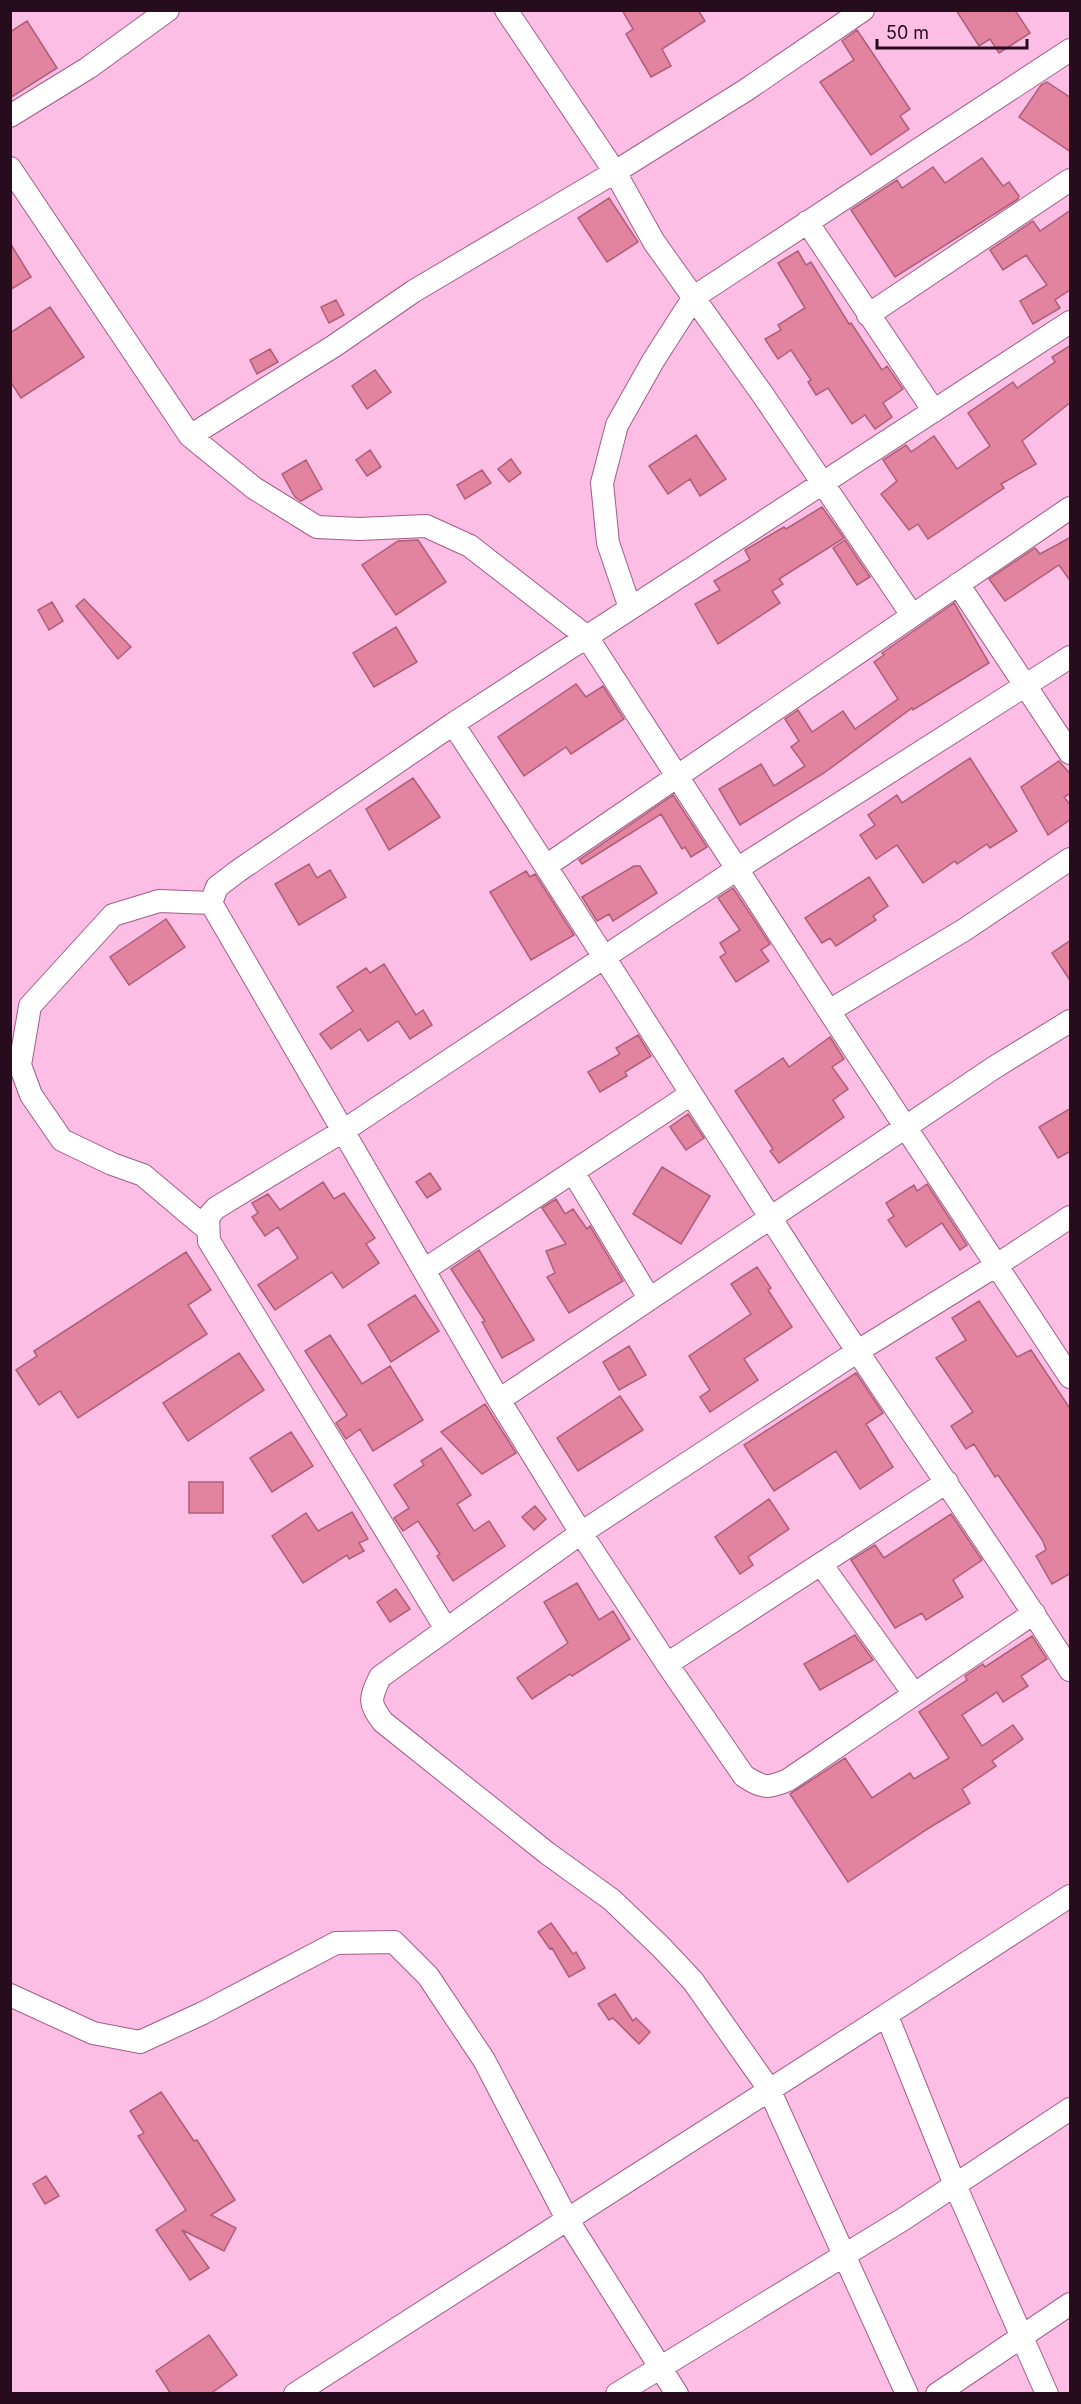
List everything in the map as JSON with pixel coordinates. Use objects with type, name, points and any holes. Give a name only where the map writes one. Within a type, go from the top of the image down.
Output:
[{"type":"street","points":[[10,116],[88,68],[168,10]]},
{"type":"street","points":[[506,10],[615,172],[654,242],[823,483],[912,615]]},
{"type":"street","points":[[190,436],[334,346],[414,291],[615,172],[746,90],[863,10]]},
{"type":"street","points":[[630,608],[608,543],[602,483],[617,425],[653,361],[694,297],[1071,50]]},
{"type":"street","points":[[10,168],[190,436],[254,488],[317,527],[358,529],[426,526],[470,546],[587,637],[829,1011],[1071,1377]]},
{"type":"street","points":[[867,315],[1071,180]]},
{"type":"street","points":[[807,222],[867,315],[934,411]]},
{"type":"street","points":[[211,903],[217,887],[238,871],[453,724],[934,411],[1069,326]]},
{"type":"street","points":[[546,866],[1071,508]]},
{"type":"street","points":[[958,584],[1071,753]]},
{"type":"street","points":[[446,1629],[209,1240],[208,1217],[216,1208],[343,1131],[737,868],[1071,657]]},
{"type":"street","points":[[453,724],[858,1351],[1071,1670]]},
{"type":"street","points":[[829,1011],[964,930],[1071,859]]},
{"type":"street","points":[[207,1229],[143,1175],[112,1164],[62,1140],[31,1095],[20,1065],[30,1006],[113,915],[159,900],[211,903]]},
{"type":"street","points":[[211,903],[499,1400],[581,1533],[744,1776],[759,1786],[771,1787],[788,1780],[1034,1613]]},
{"type":"street","points":[[499,1400],[995,1066],[1071,1021]]},
{"type":"street","points":[[424,1270],[692,1094]]},
{"type":"street","points":[[573,1172],[649,1298]]},
{"type":"street","points":[[907,2394],[769,2089],[693,1981],[612,1900],[470,1793],[383,1722],[372,1707],[371,1695],[380,1677],[581,1533],[858,1351],[997,1266],[1071,1216]]},
{"type":"street","points":[[667,1664],[947,1482]]},
{"type":"street","points":[[821,1564],[914,1694]]},
{"type":"street","points":[[295,2394],[1071,1896]]},
{"type":"street","points":[[10,1995],[93,2033],[140,2042],[203,2013],[336,1942],[394,1942],[428,1976],[484,2060],[567,2219],[677,2394]]},
{"type":"street","points":[[887,2016],[955,2185],[1047,2394]]},
{"type":"street","points":[[617,2394],[845,2255],[1071,2109]]},
{"type":"street","points":[[937,2394],[1071,2304]]},
{"type":"building","points":[[622,10],[698,10],[705,21],[662,49],[671,66],[651,77],[626,34],[633,29]]},
{"type":"building","points":[[956,10],[1015,10],[1030,33],[999,53],[990,39],[979,46]]},
{"type":"building","points":[[27,21],[57,68],[10,98],[10,32]]},
{"type":"building","points":[[857,30],[910,109],[900,116],[909,129],[871,155],[820,82],[854,60],[842,41]]},
{"type":"building","points":[[1047,82],[1071,98],[1071,152],[1019,117],[1041,85]]},
{"type":"building","points":[[982,158],[1003,186],[1009,182],[1019,196],[1018,199],[895,277],[851,210],[897,180],[902,188],[933,167],[945,183]]},
{"type":"building","points":[[609,198],[638,242],[607,262],[578,218]]},
{"type":"building","points":[[1071,210],[1071,289],[1055,300],[1060,308],[1033,324],[1020,301],[1047,285],[1026,255],[1003,270],[990,250],[1033,221],[1040,231]]},
{"type":"building","points":[[10,243],[31,277],[10,290]]},
{"type":"building","points":[[798,251],[806,265],[811,262],[849,324],[851,323],[882,370],[887,366],[903,389],[883,403],[892,417],[875,429],[865,415],[852,424],[828,388],[816,395],[808,382],[811,380],[791,350],[778,359],[765,339],[781,330],[778,325],[805,308],[778,263]]},
{"type":"building","points":[[336,300],[344,315],[329,323],[321,307]]},
{"type":"building","points":[[50,307],[84,357],[21,398],[10,381],[10,333]]},
{"type":"building","points":[[1071,345],[1071,402],[1022,441],[1036,464],[1001,484],[1004,488],[928,539],[918,524],[909,530],[881,494],[897,481],[883,460],[906,445],[911,452],[934,436],[957,469],[990,446],[968,413],[1013,382],[1017,388],[1055,362],[1052,357]]},
{"type":"building","points":[[270,349],[278,362],[257,374],[250,360]]},
{"type":"building","points":[[375,370],[391,392],[367,409],[352,386]]},
{"type":"building","points":[[696,435],[726,479],[700,496],[690,479],[668,494],[649,466]]},
{"type":"building","points":[[370,450],[381,467],[367,476],[356,460]]},
{"type":"building","points":[[511,459],[521,473],[509,482],[498,469]]},
{"type":"building","points":[[306,460],[322,489],[301,501],[295,497],[282,474]]},
{"type":"building","points":[[482,470],[491,483],[465,499],[457,485]]},
{"type":"building","points":[[822,507],[844,538],[779,579],[783,584],[772,591],[780,603],[718,644],[695,604],[720,590],[714,581],[750,560],[745,550]]},
{"type":"building","points":[[1071,537],[1071,582],[1059,565],[1005,601],[989,579],[1035,548],[1040,554]]},
{"type":"building","points":[[418,540],[446,582],[396,615],[362,565],[398,541]]},
{"type":"building","points":[[845,540],[870,577],[857,585],[833,548]]},
{"type":"building","points":[[84,599],[131,647],[118,659],[76,606]]},
{"type":"building","points":[[52,602],[63,621],[49,630],[38,610]]},
{"type":"building","points":[[954,603],[989,663],[913,710],[912,708],[824,773],[740,825],[719,789],[761,764],[774,786],[805,766],[791,747],[799,741],[785,719],[798,710],[812,732],[843,711],[855,729],[898,699],[874,662],[884,655],[882,653]]},
{"type":"building","points":[[396,627],[417,662],[374,687],[353,653]]},
{"type":"building","points":[[576,684],[586,697],[603,686],[624,719],[571,754],[566,747],[524,776],[498,737]]},
{"type":"building","points":[[970,758],[1017,831],[990,848],[987,844],[957,864],[955,861],[923,883],[897,845],[876,859],[860,835],[875,825],[868,815],[897,795],[902,803]]},
{"type":"building","points":[[1059,761],[1071,775],[1071,793],[1064,797],[1071,806],[1071,819],[1048,835],[1021,787]]},
{"type":"building","points":[[413,778],[440,817],[389,850],[366,809]]},
{"type":"building","points":[[673,795],[707,847],[691,857],[685,847],[682,849],[661,814],[582,864],[579,860]]},
{"type":"building","points":[[309,864],[317,878],[330,870],[346,897],[299,925],[275,884]]},
{"type":"building","points":[[634,866],[640,866],[657,893],[613,921],[609,914],[597,921],[582,897]]},
{"type":"building","points":[[526,871],[530,877],[535,874],[574,935],[531,960],[490,892]]},
{"type":"building","points":[[869,877],[888,906],[873,916],[876,920],[836,946],[830,938],[822,943],[805,918]]},
{"type":"building","points":[[733,888],[770,944],[761,950],[769,961],[736,982],[720,957],[726,953],[720,943],[740,930],[718,898]]},
{"type":"building","points":[[166,919],[185,947],[129,985],[110,957]]},
{"type":"building","points":[[1071,940],[1071,982],[1052,953]]},
{"type":"building","points":[[384,964],[416,1015],[423,1010],[432,1025],[410,1039],[398,1021],[368,1041],[360,1029],[331,1049],[320,1034],[353,1011],[337,987],[366,968],[370,973]]},
{"type":"building","points":[[638,1035],[651,1056],[625,1072],[627,1076],[600,1092],[588,1072],[620,1054],[616,1048]]},
{"type":"building","points":[[830,1037],[844,1059],[832,1067],[848,1089],[833,1100],[844,1117],[779,1163],[770,1151],[773,1149],[735,1091],[783,1058],[789,1067]]},
{"type":"building","points":[[1071,1108],[1071,1151],[1058,1158],[1039,1127]]},
{"type":"building","points":[[688,1114],[704,1138],[686,1150],[670,1127]]},
{"type":"building","points":[[662,1167],[710,1196],[681,1244],[633,1214]]},
{"type":"building","points":[[430,1173],[441,1189],[427,1198],[416,1182]]},
{"type":"building","points":[[323,1182],[334,1199],[344,1193],[375,1238],[366,1244],[379,1263],[343,1288],[332,1272],[275,1310],[258,1285],[298,1258],[278,1227],[265,1236],[252,1217],[258,1213],[252,1203],[268,1194],[280,1210]]},
{"type":"building","points":[[927,1184],[967,1245],[960,1250],[942,1223],[906,1247],[888,1220],[894,1216],[886,1203],[914,1185],[917,1191]]},
{"type":"building","points":[[556,1199],[565,1214],[573,1209],[587,1229],[590,1226],[623,1281],[569,1313],[547,1277],[555,1273],[546,1251],[566,1244],[542,1208]]},
{"type":"building","points":[[479,1250],[534,1340],[502,1358],[482,1322],[485,1321],[451,1269]]},
{"type":"building","points":[[186,1252],[211,1290],[188,1305],[207,1334],[78,1418],[60,1391],[39,1405],[16,1370],[37,1356],[34,1351]]},
{"type":"building","points":[[757,1267],[771,1288],[768,1290],[792,1327],[744,1359],[758,1380],[710,1412],[700,1397],[710,1390],[689,1356],[751,1314],[731,1284]]},
{"type":"building","points":[[415,1295],[439,1331],[391,1362],[368,1325]]},
{"type":"building","points":[[979,1301],[1017,1357],[1031,1350],[1071,1410],[1071,1573],[1052,1584],[1036,1556],[1046,1550],[1043,1541],[998,1475],[995,1477],[974,1444],[966,1449],[951,1426],[973,1412],[936,1358],[966,1340],[952,1318]]},
{"type":"building","points":[[330,1335],[362,1384],[390,1366],[423,1420],[373,1451],[360,1429],[346,1439],[336,1423],[347,1415],[305,1351]]},
{"type":"building","points":[[629,1346],[646,1375],[619,1390],[603,1362]]},
{"type":"building","points":[[239,1353],[264,1390],[188,1441],[163,1403]]},
{"type":"building","points":[[856,1373],[883,1413],[866,1424],[893,1467],[860,1489],[836,1451],[774,1491],[744,1445]]},
{"type":"building","points":[[620,1396],[643,1430],[578,1471],[557,1438]]},
{"type":"building","points":[[485,1404],[516,1453],[482,1474],[441,1432]]},
{"type":"building","points":[[291,1432],[313,1466],[272,1492],[250,1458]]},
{"type":"building","points":[[441,1448],[471,1495],[457,1504],[474,1531],[489,1521],[505,1546],[453,1581],[437,1556],[440,1554],[418,1521],[403,1531],[394,1518],[409,1508],[394,1485],[424,1465],[421,1461]]},
{"type":"building","points":[[189,1482],[223,1482],[223,1513],[189,1513]]},
{"type":"building","points":[[769,1499],[789,1529],[748,1557],[753,1565],[740,1574],[715,1537]]},
{"type":"building","points":[[535,1506],[546,1519],[534,1530],[522,1517]]},
{"type":"building","points":[[352,1512],[368,1539],[359,1543],[364,1551],[349,1559],[347,1555],[303,1583],[272,1536],[306,1513],[318,1531]]},
{"type":"building","points":[[951,1514],[982,1560],[953,1580],[963,1597],[926,1620],[922,1613],[895,1628],[851,1560],[875,1545],[884,1558]]},
{"type":"building","points":[[577,1583],[599,1620],[613,1611],[630,1639],[532,1699],[517,1678],[568,1643],[544,1602]]},
{"type":"building","points":[[396,1589],[410,1609],[390,1622],[377,1602]]},
{"type":"building","points":[[855,1635],[873,1660],[820,1690],[804,1664]]},
{"type":"building","points":[[1032,1636],[1047,1659],[1021,1676],[1028,1686],[1003,1702],[997,1692],[962,1715],[982,1746],[1013,1725],[1023,1739],[992,1761],[996,1766],[962,1789],[970,1803],[848,1882],[790,1794],[845,1758],[872,1798],[910,1773],[914,1779],[949,1758],[919,1712],[967,1680],[965,1676],[983,1664],[985,1667]]},
{"type":"building","points":[[551,1923],[573,1954],[576,1952],[585,1968],[569,1977],[552,1948],[550,1949],[538,1932]]},
{"type":"building","points":[[615,1994],[633,2021],[636,2018],[650,2032],[639,2044],[613,2018],[609,2020],[598,2004]]},
{"type":"building","points":[[161,2092],[194,2141],[197,2140],[235,2200],[211,2215],[236,2228],[224,2251],[182,2230],[209,2268],[190,2280],[156,2230],[186,2210],[138,2136],[144,2133],[130,2111]]},
{"type":"building","points":[[46,2176],[59,2196],[45,2204],[33,2184]]},
{"type":"building","points":[[209,2335],[237,2375],[210,2394],[171,2394],[156,2371]]}]
